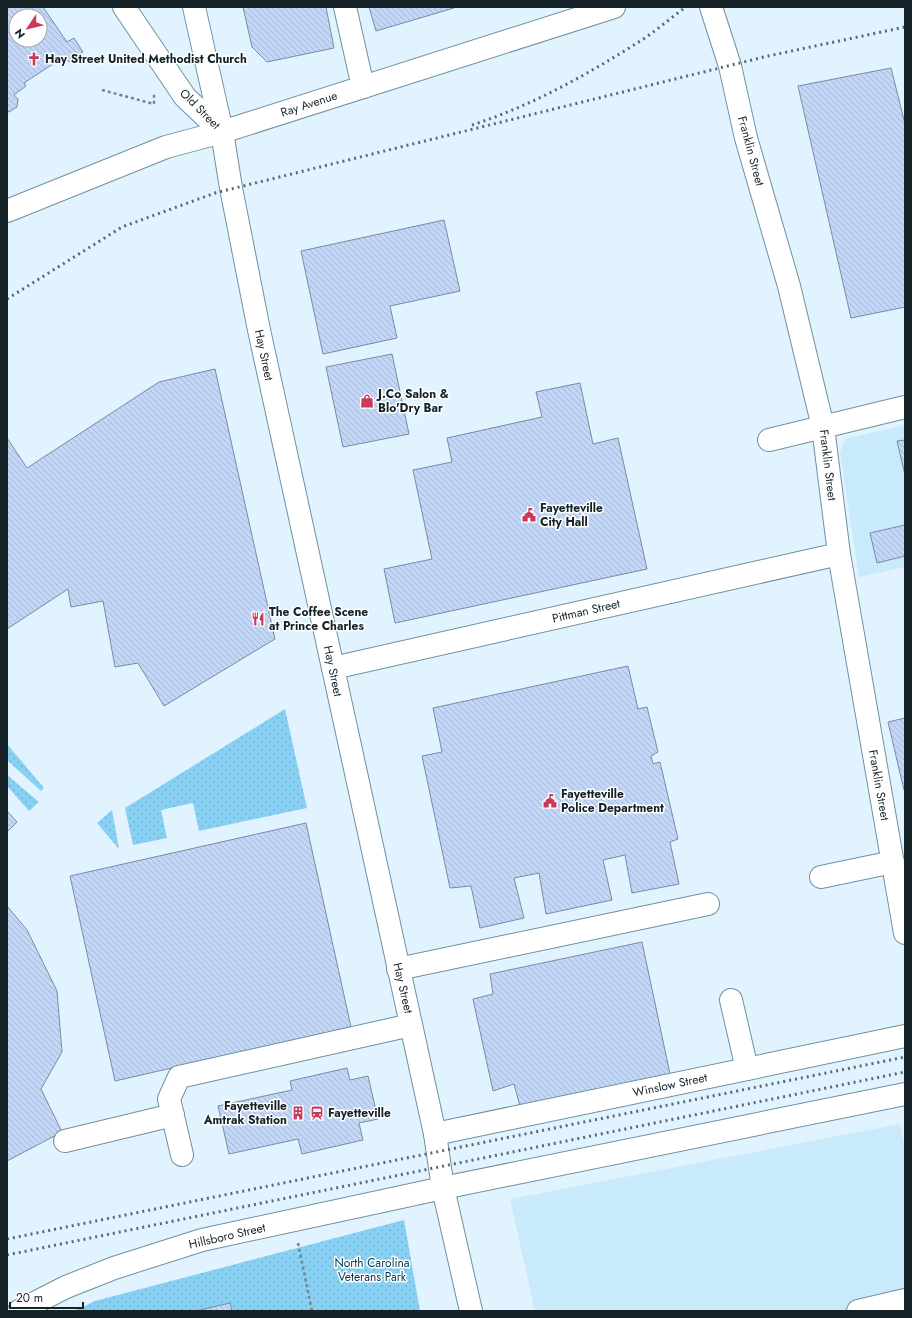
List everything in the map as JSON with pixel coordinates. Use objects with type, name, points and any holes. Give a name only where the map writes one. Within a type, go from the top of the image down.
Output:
[{"type":"street","name":"Old Street","points":[[124,7],[185,98],[222,132]]},
{"type":"street","name":"Hay Street","points":[[194,7],[222,132],[231,188],[259,330],[435,1134],[443,1188],[471,1311]]},
{"type":"street","points":[[345,7],[363,87]]},
{"type":"street","name":"Ray Avenue","points":[[7,211],[166,147],[222,132],[614,7]]},
{"type":"street","name":"Franklin Street","points":[[711,7],[730,66],[746,138],[789,286],[823,427],[839,554],[905,933]]},
{"type":"street","points":[[769,440],[905,407]]},
{"type":"street","name":"Pittman Street","points":[[333,668],[839,554]]},
{"type":"street","points":[[821,877],[893,862]]},
{"type":"street","points":[[398,969],[708,904]]},
{"type":"street","points":[[731,1000],[747,1069]]},
{"type":"street","points":[[182,1155],[169,1099],[179,1076],[411,1025]]},
{"type":"street","name":"Winslow Street","points":[[435,1134],[905,1036]]},
{"type":"street","points":[[443,1188],[905,1094]]},
{"type":"street","points":[[65,1141],[173,1115]]},
{"type":"street","name":"Hillsboro Street","points":[[19,1311],[73,1285],[114,1268],[172,1249],[237,1233],[443,1188]]},
{"type":"street","points":[[858,1311],[905,1300]]},
{"type":"path","points":[[102,90],[154,104],[153,88]]},
{"type":"path","points":[[298,1242],[312,1311]]},
{"type":"shaded area","points":[[905,425],[905,567],[859,577],[840,453],[845,439]]},
{"type":"shaded area","points":[[900,1124],[905,1149],[905,1311],[535,1311],[510,1199]]},
{"type":"green space","points":[[285,709],[307,808],[199,831],[193,803],[161,810],[167,838],[133,845],[125,808]]},
{"type":"green space","points":[[7,744],[44,788],[41,791],[7,760]]},
{"type":"green space","points":[[7,775],[39,802],[29,811],[7,786]]},
{"type":"green space","points":[[112,810],[119,849],[97,823]]},
{"type":"green space","name":"North Carolina Veterans Park","points":[[404,1220],[420,1311],[74,1311],[95,1301]]},
{"type":"building","name":"Hay Street United Methodist Church","points":[[7,7],[43,7],[44,8],[8,8],[8,48],[48,48],[48,14],[67,42],[74,38],[83,52],[69,62],[65,56],[24,83],[26,86],[14,95],[18,99],[17,107],[9,112],[7,111]]},
{"type":"building","points":[[243,7],[326,7],[334,48],[267,62],[252,47]]},
{"type":"building","points":[[369,7],[453,7],[454,8],[376,31]]},
{"type":"building","points":[[891,68],[905,124],[905,307],[851,318],[798,86]]},
{"type":"building","points":[[444,220],[460,291],[390,306],[397,338],[323,354],[301,251]]},
{"type":"building","name":"J.Co Salon & Blo'Dry Bar","points":[[392,354],[409,434],[343,447],[326,367]]},
{"type":"building","points":[[215,369],[275,639],[164,706],[138,663],[115,667],[103,601],[71,607],[68,589],[7,629],[7,438],[27,468],[159,382]]},
{"type":"building","name":"Fayetteville City Hall","points":[[580,383],[593,444],[618,438],[647,569],[395,623],[384,569],[432,559],[413,470],[452,462],[447,438],[542,417],[536,392]]},
{"type":"building","points":[[905,440],[905,475],[897,441]]},
{"type":"building","points":[[905,525],[905,556],[877,563],[870,533]]},
{"type":"building","name":"Fayetteville Police Department","points":[[628,666],[638,709],[647,707],[658,752],[651,756],[653,764],[660,762],[678,839],[670,842],[679,884],[632,893],[625,855],[603,860],[612,900],[546,914],[539,873],[514,878],[524,918],[480,928],[471,886],[450,888],[422,756],[442,752],[433,708]]},
{"type":"building","points":[[905,718],[905,789],[904,790],[888,722]]},
{"type":"building","points":[[7,811],[17,822],[7,832]]},
{"type":"building","points":[[306,823],[351,1027],[115,1081],[70,876]]},
{"type":"building","points":[[7,906],[27,930],[57,991],[62,1052],[41,1089],[62,1132],[7,1161]]},
{"type":"building","points":[[642,942],[670,1074],[520,1106],[514,1084],[493,1091],[473,999],[493,994],[490,974]]},
{"type":"building","name":"Fayetteville Amtrak Station","points":[[347,1068],[350,1080],[368,1076],[378,1119],[359,1123],[363,1140],[302,1154],[298,1139],[229,1154],[218,1106],[292,1090],[290,1081]]},
{"type":"building","points":[[230,1303],[232,1311],[196,1311]]},
{"type":"railway","points":[[472,125],[517,108],[582,76],[645,38],[686,7]]},
{"type":"railway","points":[[7,299],[122,227],[215,193],[768,56],[905,27]]},
{"type":"railway","points":[[7,1239],[905,1057]]},
{"type":"railway","points":[[7,1255],[905,1072]]},
{"type":"place","name":"Hay Street United Methodist Church","points":[[34,59]]},
{"type":"place","name":"J.Co Salon & Blo'Dry Bar","points":[[367,401]]},
{"type":"place","name":"Fayetteville City Hall","points":[[529,515]]},
{"type":"place","name":"The Coffee Scene at Prince Charles","points":[[258,619]]},
{"type":"place","name":"Fayetteville Police Department","points":[[550,801]]},
{"type":"place","name":"Fayetteville Amtrak Station","points":[[298,1113]]},
{"type":"place","name":"Fayetteville","points":[[317,1113]]}]
